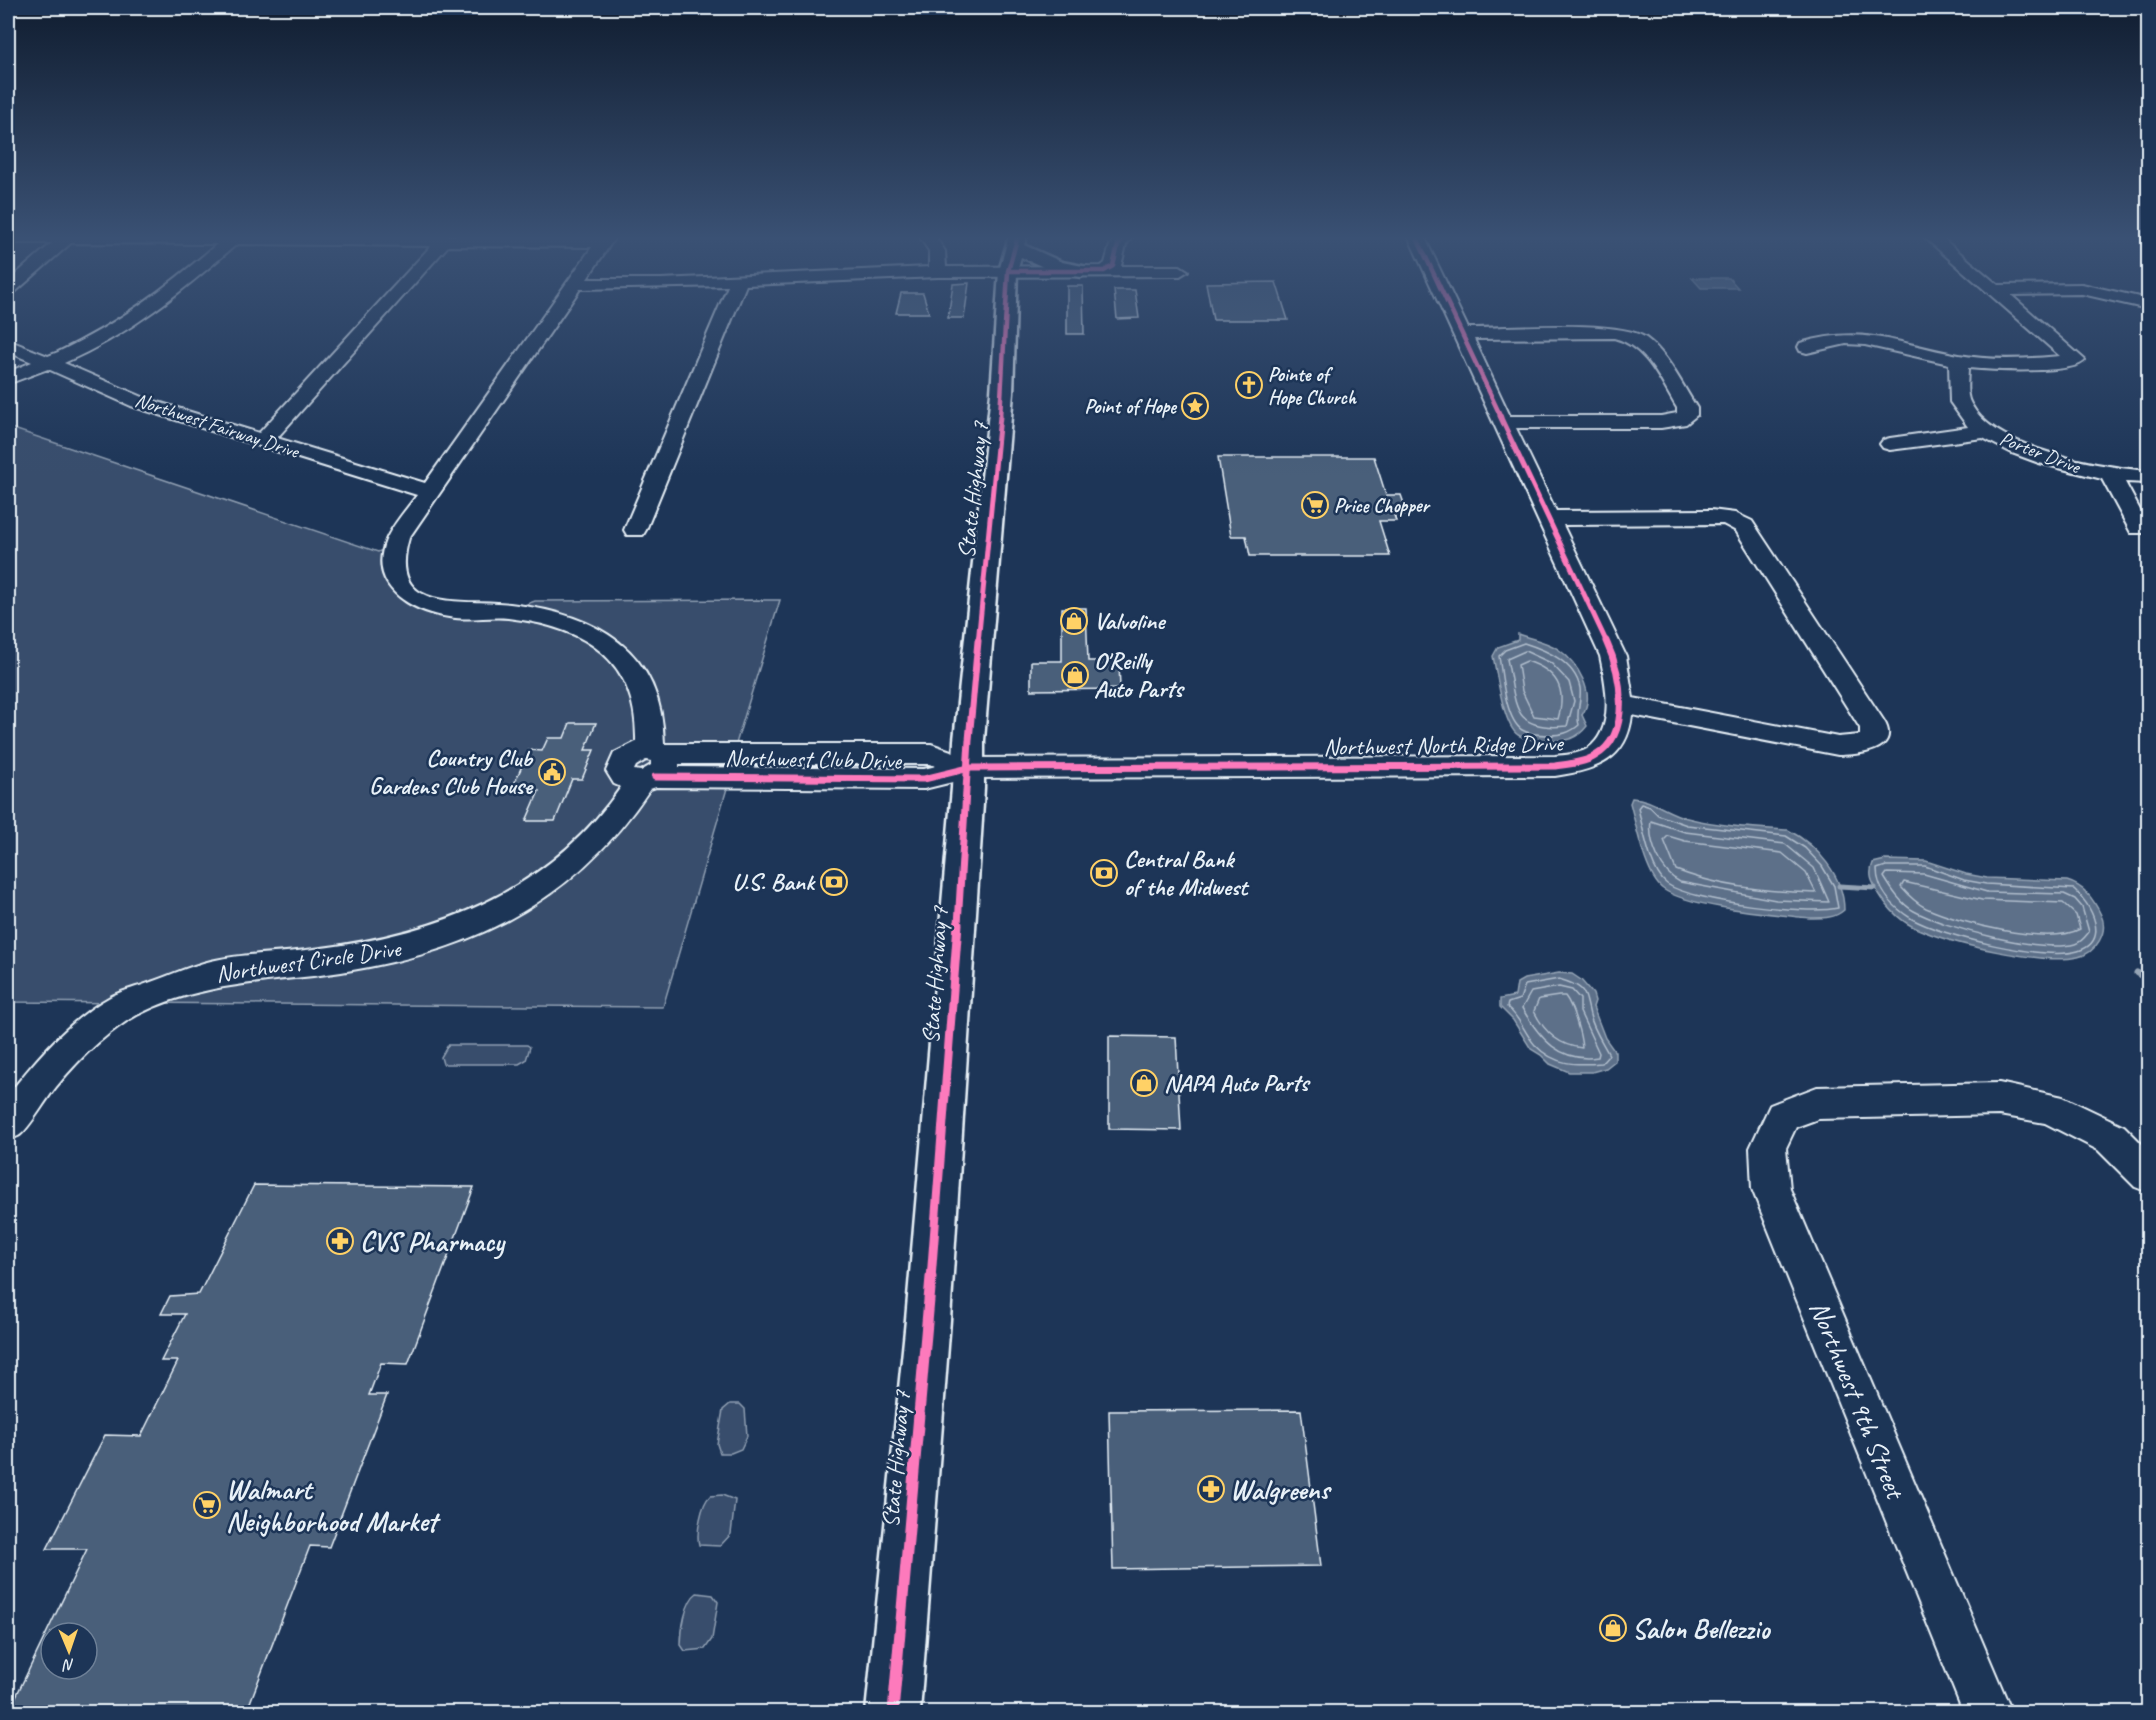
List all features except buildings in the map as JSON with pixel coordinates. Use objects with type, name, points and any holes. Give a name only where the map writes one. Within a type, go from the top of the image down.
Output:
[{"type":"main road","name":"State Highway 7","points":[[898,1707],[969,768],[1008,316]]},
{"type":"street","points":[[8,378],[50,363],[136,316]]},
{"type":"street","points":[[263,441],[376,316]]},
{"type":"street","points":[[554,316],[398,538],[393,555],[393,570],[402,589],[423,603],[457,610],[508,611],[542,617],[576,627],[608,642],[630,664],[646,698],[639,765]]},
{"type":"street","points":[[635,530],[724,316]]},
{"type":"street","name":"Northwest North Ridge Drive","points":[[969,768],[1555,766],[1588,759],[1607,748],[1613,737],[1620,704],[1613,656],[1454,316]]},
{"type":"street","points":[[1807,347],[1827,340],[1869,340],[1903,345],[1959,361],[1997,364],[2076,360],[2025,316]]},
{"type":"street","points":[[1463,334],[1614,333],[1628,336],[1645,348],[1687,408],[1687,415],[1679,420],[1661,422],[1502,422]]},
{"type":"street","name":"Northwest Fairway Drive","points":[[8,345],[138,402],[431,492]]},
{"type":"street","name":"Porter Drive","points":[[1959,361],[1958,397],[1962,406],[1986,430],[2035,455],[2112,475],[2148,477]]},
{"type":"street","points":[[1890,444],[1986,430]]},
{"type":"street","points":[[2112,475],[2139,528]]},
{"type":"street","points":[[1550,518],[1736,518],[1744,525],[1874,728],[1882,745],[1838,746],[1620,704]]},
{"type":"street","name":"Northwest Club Drive","points":[[639,765],[924,779],[969,768]]},
{"type":"street","name":"Northwest Circle Drive","points":[[8,1123],[32,1089],[80,1039],[122,1006],[200,978],[266,966],[376,956],[427,942],[491,916],[535,891],[572,862],[607,827],[639,765]]},
{"type":"street","name":"Northwest 9th Street","points":[[1987,1713],[1771,1189],[1768,1148],[1784,1116],[1817,1103],[1999,1100],[2050,1108],[2111,1138],[2148,1175]]},
{"type":"shaded area","points":[[8,427],[378,552],[396,544],[393,571],[423,603],[508,611],[535,601],[780,600],[735,747],[935,748],[932,777],[730,778],[663,1007],[8,1002]]},
{"type":"shaded area","points":[[448,1045],[527,1045],[530,1047],[526,1060],[519,1064],[443,1064],[441,1057]]},
{"type":"shaded area","points":[[730,1404],[740,1404],[745,1409],[747,1436],[741,1449],[731,1453],[720,1453],[717,1444],[723,1410]]},
{"type":"shaded area","points":[[722,1495],[735,1500],[731,1534],[720,1546],[699,1545],[699,1527],[704,1505],[710,1496]]},
{"type":"shaded area","points":[[697,1593],[713,1595],[718,1602],[712,1639],[705,1649],[685,1651],[681,1645],[684,1617],[689,1603]]},
{"type":"water","points":[[1518,634],[1558,649],[1572,662],[1583,679],[1587,698],[1582,715],[1587,726],[1575,737],[1561,741],[1529,739],[1518,735],[1508,721],[1493,656],[1498,647],[1518,640]]},
{"type":"water","points":[[1632,798],[1699,821],[1788,830],[1809,844],[1827,863],[1839,885],[1844,910],[1832,916],[1809,918],[1733,909],[1675,896],[1663,889],[1657,882],[1646,862],[1630,803]]},
{"type":"water","points":[[1885,860],[1926,861],[1987,878],[2073,883],[2083,889],[2095,903],[2103,922],[2102,935],[2095,946],[2084,955],[2062,959],[1997,952],[1933,935],[1906,922],[1895,914],[1882,898],[1872,882],[1871,871],[1873,863]]},
{"type":"water","points":[[1559,973],[1572,974],[1581,980],[1593,994],[1595,1001],[1593,1007],[1605,1038],[1615,1052],[1615,1061],[1606,1068],[1592,1072],[1569,1072],[1550,1064],[1531,1049],[1513,1020],[1500,1007],[1500,999],[1515,996],[1517,983],[1524,979]]},
{"type":"waterway","points":[[1839,886],[1875,888]]},
{"type":"waterway","points":[[2137,973],[2148,979]]},
{"type":"cycle path","points":[[893,1712],[928,1320],[968,788],[969,740],[1002,393],[1006,316]]},
{"type":"cycle path","points":[[655,777],[924,779],[969,768],[1555,766],[1596,756],[1614,736],[1618,724],[1620,710],[1618,681],[1613,656],[1454,316]]},
{"type":"place","name":"Pointe of Hope Church","points":[[1249,385]]},
{"type":"place","name":"Point of Hope","points":[[1195,406]]},
{"type":"place","name":"Price Chopper","points":[[1315,505]]},
{"type":"place","name":"Valvoline","points":[[1074,621]]},
{"type":"place","name":"O'Reilly Auto Parts","points":[[1075,675]]},
{"type":"place","name":"Country Club Gardens Club House","points":[[552,772]]},
{"type":"place","name":"Central Bank of the Midwest","points":[[1104,873]]},
{"type":"place","name":"U.S. Bank","points":[[834,882]]},
{"type":"place","name":"NAPA Auto Parts","points":[[1144,1083]]},
{"type":"place","name":"CVS Pharmacy","points":[[340,1241]]},
{"type":"place","name":"Walgreens","points":[[1211,1489]]},
{"type":"place","name":"Walmart Neighborhood Market","points":[[207,1505]]},
{"type":"place","name":"Salon Bellezzio","points":[[1613,1628]]}]
